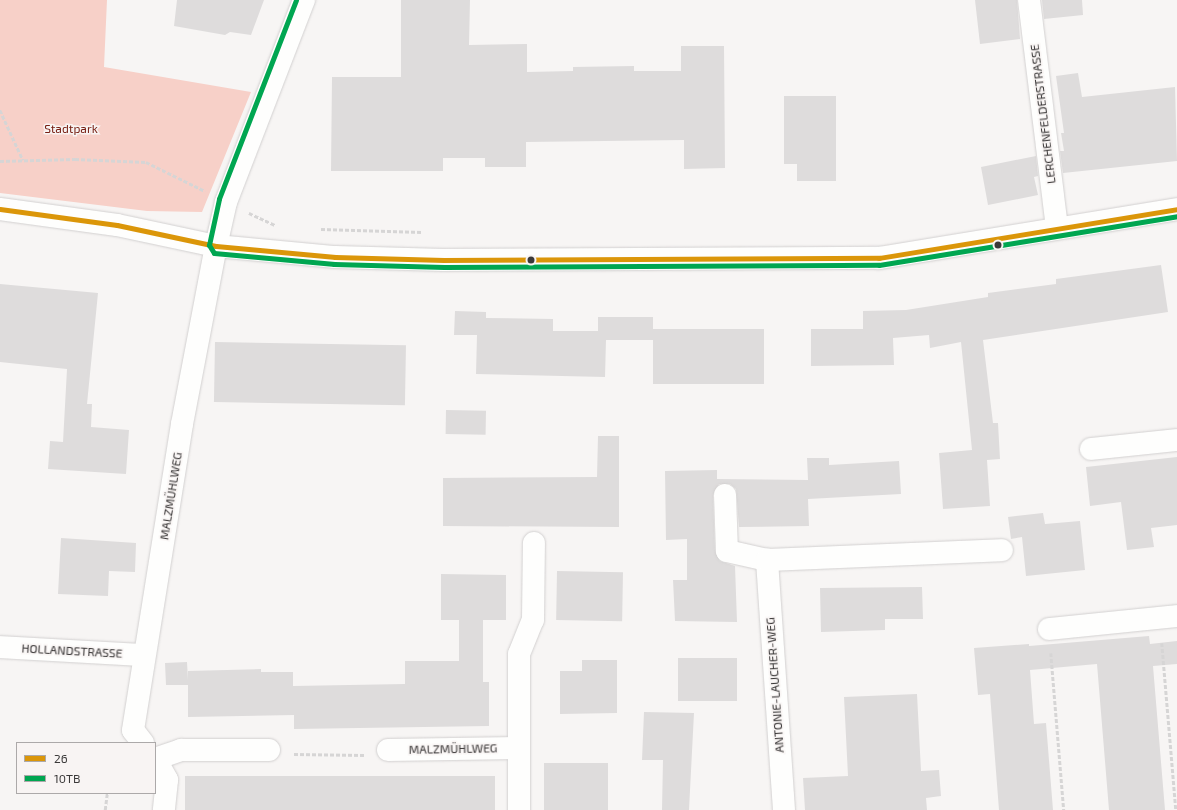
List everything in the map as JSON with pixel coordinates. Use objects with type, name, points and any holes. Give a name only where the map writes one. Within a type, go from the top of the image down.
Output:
[{"type":"street","name":"MALZMÜHLWEG","points":[[142,742],[133,730],[144,654],[182,424],[216,246],[226,202],[304,0]]},
{"type":"street","name":"LERCHENFELDERSTRASSE","points":[[1029,0],[1057,228]]},
{"type":"street","points":[[0,210],[117,225],[216,246],[335,256],[444,260],[879,258],[1177,209]]},
{"type":"street","points":[[1091,449],[1177,440]]},
{"type":"street","points":[[725,495],[727,551],[767,560],[1002,550]]},
{"type":"street","points":[[519,810],[519,654],[533,620],[534,543]]},
{"type":"street","name":"ANTONIE-LAUCHER-WEG","points":[[767,560],[784,810]]},
{"type":"street","points":[[1049,628],[1169,617]]},
{"type":"street","name":"HOLLANDSTRASSE","points":[[0,647],[144,654]]},
{"type":"street","name":"MALZMÜHLWEG","points":[[388,750],[518,748]]},
{"type":"street","points":[[156,758],[181,750],[269,750]]},
{"type":"street","points":[[156,760],[167,780],[164,810]]},
{"type":"path","points":[[0,110],[23,160]]},
{"type":"path","points":[[0,161],[146,162],[278,226]]},
{"type":"path","points":[[316,228],[425,232]]},
{"type":"path","points":[[1169,617],[1176,810]]},
{"type":"path","points":[[1049,628],[1064,810]]},
{"type":"path","points":[[269,750],[305,756],[370,755],[388,750]]},
{"type":"path","points":[[104,810],[107,794]]},
{"type":"green space","name":"Stadtpark","points":[[0,0],[107,0],[104,67],[251,92],[202,212],[147,211],[0,193]]},
{"type":"building","points":[[177,0],[264,0],[251,35],[230,32],[225,35],[174,26]]},
{"type":"building","points":[[401,0],[470,0],[469,45],[527,44],[527,72],[573,71],[573,67],[634,66],[634,71],[681,71],[681,46],[724,46],[725,168],[684,169],[684,140],[526,142],[526,167],[485,167],[485,158],[443,158],[443,171],[331,171],[332,77],[401,77]]},
{"type":"building","points":[[975,0],[1017,0],[1020,39],[980,44]]},
{"type":"building","points":[[1042,0],[1082,0],[1083,15],[1044,19]]},
{"type":"building","points":[[1078,73],[1082,97],[1175,87],[1177,161],[1063,173],[1060,151],[1064,151],[1061,133],[1064,133],[1056,76]]},
{"type":"building","points":[[784,96],[836,96],[836,181],[797,181],[797,164],[784,164]]},
{"type":"building","points":[[1036,156],[1038,176],[1034,177],[1038,195],[988,205],[981,167]]},
{"type":"building","points":[[1161,265],[1168,312],[983,340],[993,423],[998,423],[1000,459],[987,460],[990,506],[943,509],[939,453],[972,450],[961,342],[930,348],[929,335],[893,338],[894,365],[811,366],[811,329],[863,329],[863,311],[906,310],[988,297],[988,293],[1056,284],[1056,279]]},
{"type":"building","points":[[0,284],[98,293],[87,404],[92,404],[91,427],[129,430],[126,474],[48,469],[50,441],[63,442],[67,369],[0,362]]},
{"type":"building","points":[[455,311],[486,312],[486,318],[553,319],[553,331],[598,331],[598,317],[653,317],[653,329],[764,329],[764,384],[653,384],[653,340],[606,340],[605,377],[476,374],[477,335],[454,335]]},
{"type":"building","points":[[215,342],[406,345],[405,405],[214,402]]},
{"type":"building","points":[[446,410],[486,411],[486,435],[446,434]]},
{"type":"building","points":[[598,436],[619,436],[619,527],[443,526],[443,478],[597,477]]},
{"type":"building","points":[[1177,457],[1177,525],[1151,528],[1154,547],[1127,550],[1121,502],[1090,506],[1086,467]]},
{"type":"building","points":[[807,458],[829,458],[829,465],[899,461],[901,494],[808,499],[809,526],[739,527],[736,489],[730,484],[719,484],[713,495],[715,551],[720,561],[735,566],[737,622],[675,621],[673,580],[687,580],[687,539],[666,540],[665,471],[717,470],[717,479],[808,480]]},
{"type":"building","points":[[1043,513],[1045,524],[1080,521],[1085,570],[1026,576],[1022,537],[1011,539],[1008,517]]},
{"type":"building","points":[[61,538],[136,543],[135,572],[109,571],[108,596],[58,594]]},
{"type":"building","points":[[557,571],[623,572],[622,621],[556,620]]},
{"type":"building","points":[[441,574],[506,575],[506,620],[483,620],[483,682],[489,682],[489,726],[294,729],[294,715],[188,717],[188,685],[166,685],[165,663],[187,662],[188,680],[188,671],[261,669],[261,672],[293,672],[293,686],[405,684],[405,661],[459,661],[459,620],[441,620]]},
{"type":"building","points":[[922,587],[923,619],[885,619],[885,630],[821,632],[820,588]]},
{"type":"building","points":[[1149,636],[1150,644],[1177,641],[1177,664],[1153,666],[1165,810],[1109,810],[1097,664],[1030,670],[1034,724],[1046,723],[1053,810],[999,810],[990,694],[978,695],[974,648],[1029,644],[1029,646]]},
{"type":"building","points":[[678,658],[737,658],[737,701],[678,701]]},
{"type":"building","points":[[582,660],[617,660],[617,713],[560,714],[560,671],[582,671]]},
{"type":"building","points":[[917,694],[921,771],[939,770],[941,796],[926,798],[927,810],[805,810],[803,778],[848,776],[844,697]]},
{"type":"building","points":[[644,712],[694,713],[689,810],[662,810],[663,760],[642,760]]},
{"type":"building","points":[[544,763],[608,763],[608,810],[544,810]]},
{"type":"building","points":[[185,776],[495,776],[495,810],[185,810]]},
{"type":"transit line","name":"10TB","points":[[296,0],[219,199],[209,245],[214,253],[334,264],[444,267],[879,265],[1177,216]]},
{"type":"transit line","name":"26","points":[[0,209],[117,225],[216,246],[335,257],[444,260],[879,258],[1177,209]]}]
